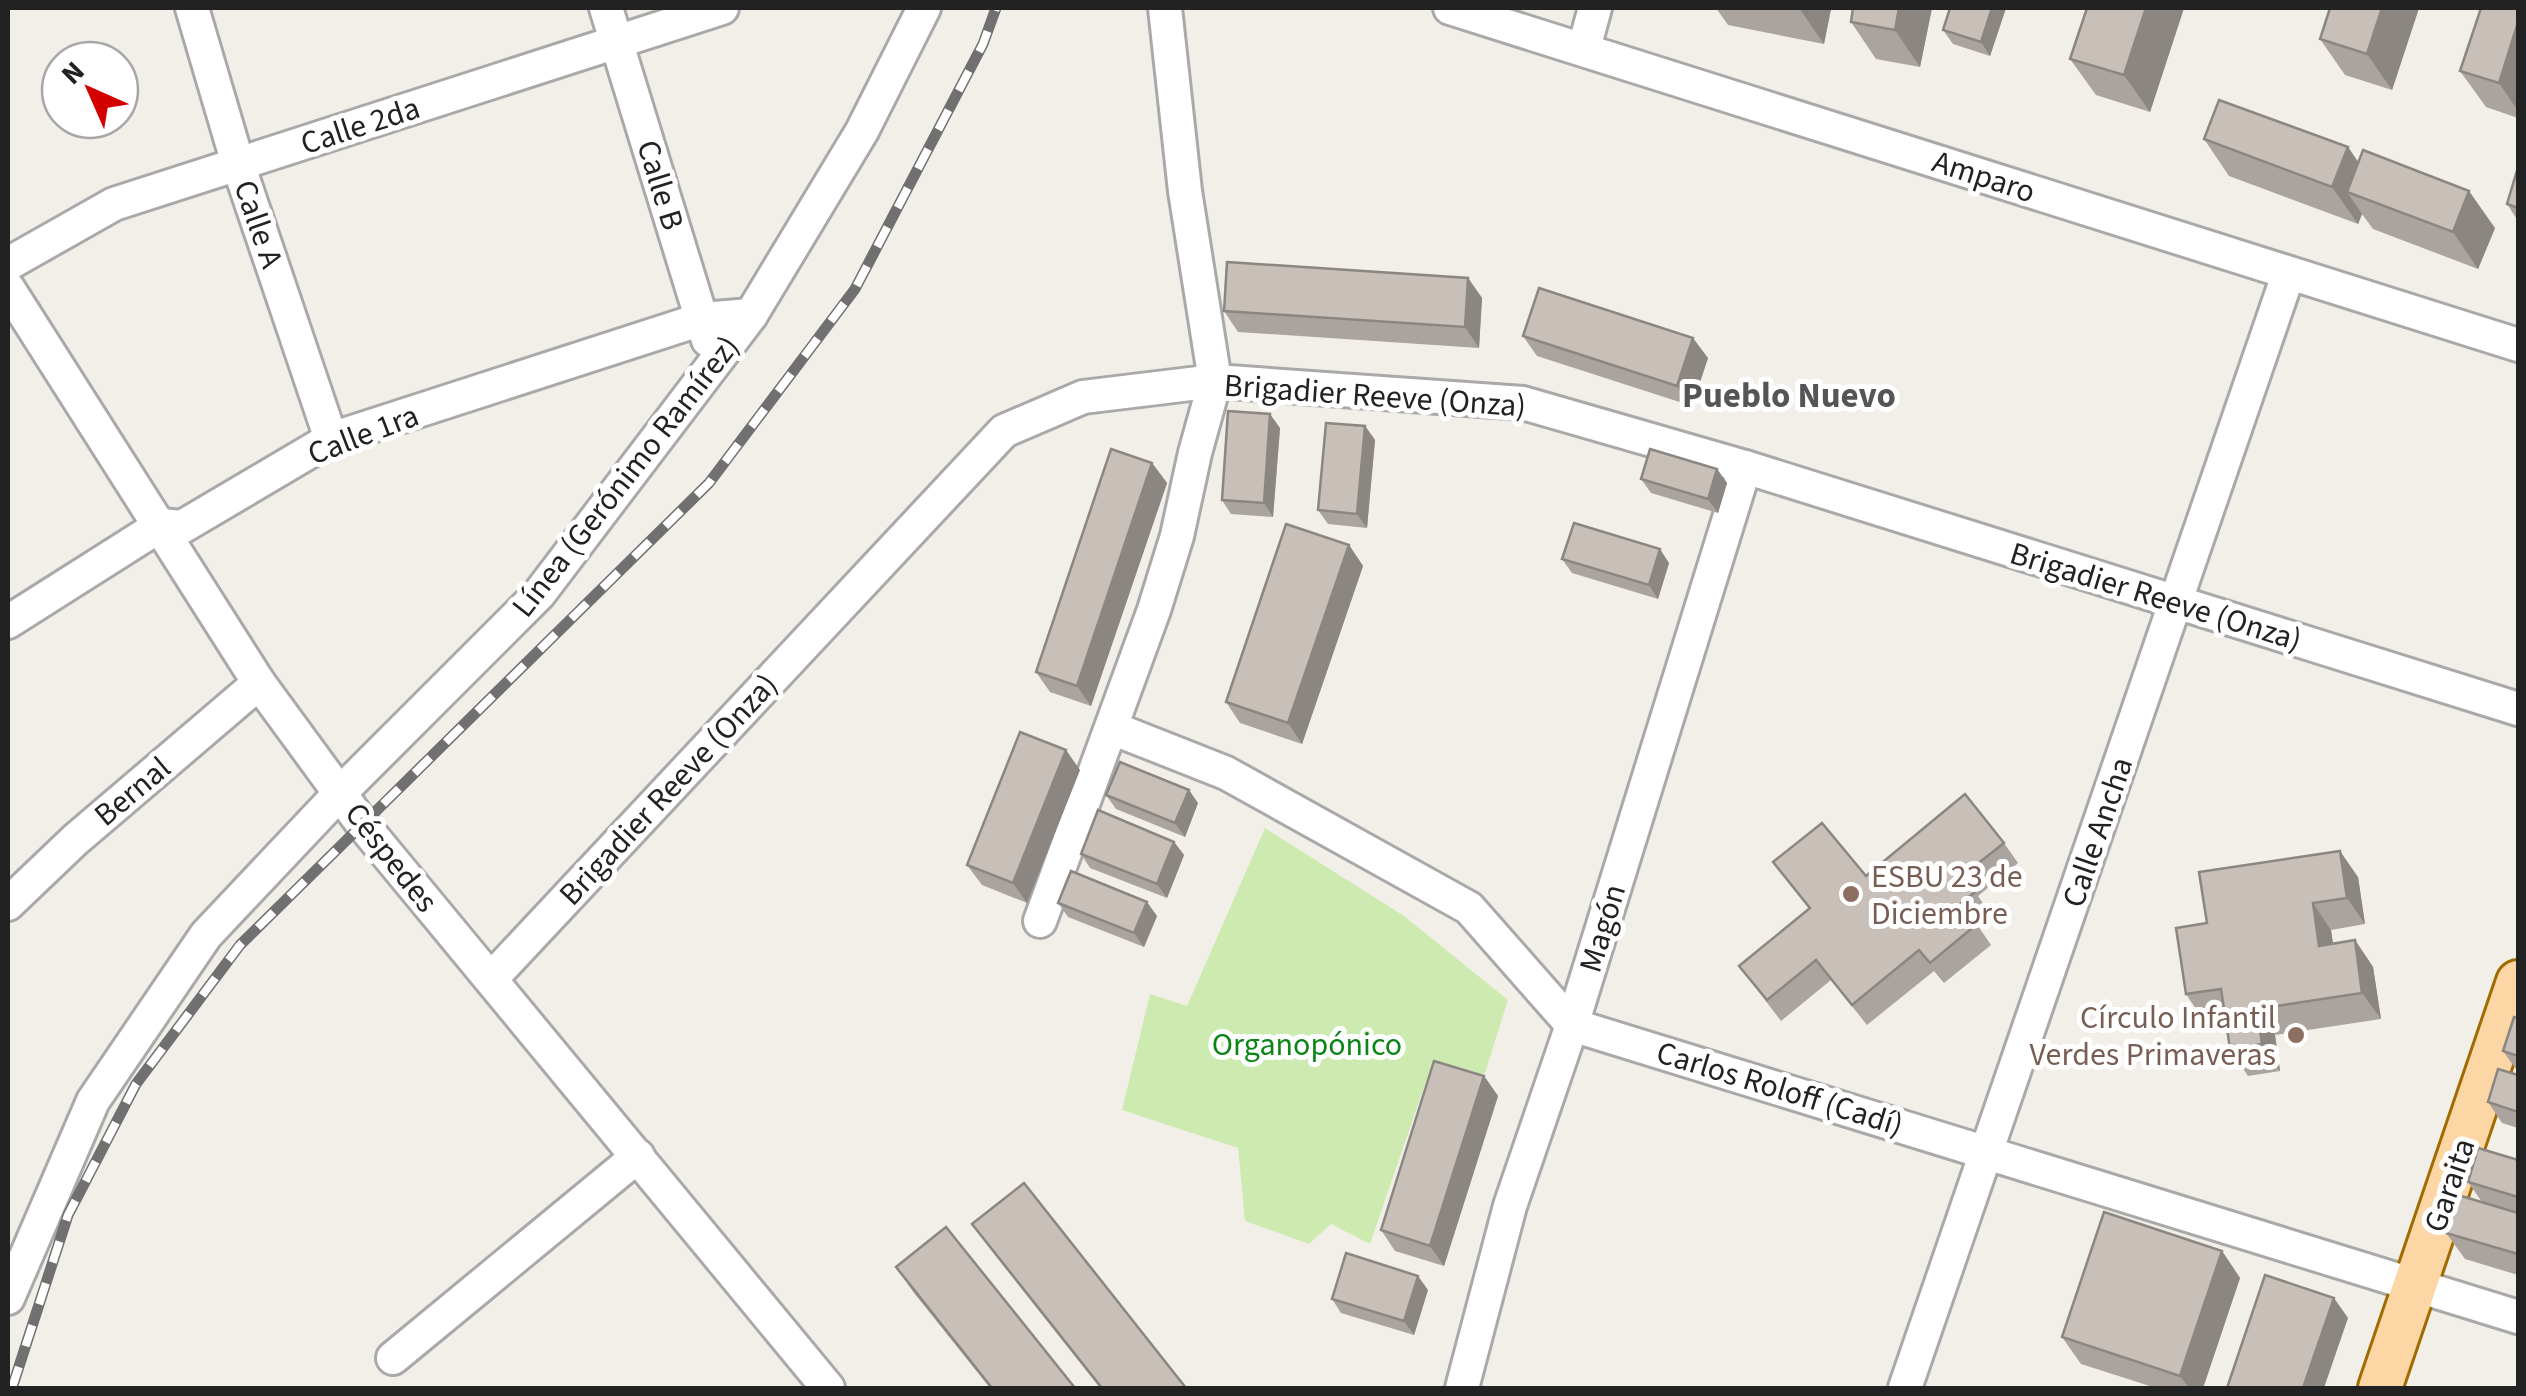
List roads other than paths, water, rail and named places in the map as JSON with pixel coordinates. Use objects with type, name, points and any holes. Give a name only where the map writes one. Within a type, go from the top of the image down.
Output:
[{"type":"main road","name":"Garaita","points":[[2380,1388],[2518,982]]},
{"type":"street","name":"Calle A","points":[[192,8],[238,164],[331,439]]},
{"type":"street","name":"Calle B","points":[[606,8],[714,364]]},
{"type":"street","name":"Calle 2da","points":[[8,264],[114,204],[722,8]]},
{"type":"street","name":"Línea (Gerónimo Ramírez)","points":[[8,1298],[93,1101],[206,935],[341,792],[539,594],[751,315],[862,131],[924,8]]},
{"type":"street","points":[[1040,921],[1112,728],[1177,536],[1215,382],[1185,191],[1165,8]]},
{"type":"street","name":"Amparo","points":[[1450,8],[2518,345]]},
{"type":"street","points":[[1584,48],[1594,8]]},
{"type":"street","name":"Calle Ancha","points":[[1905,1388],[2288,274]]},
{"type":"street","name":"Céspedes","points":[[8,288],[259,683],[363,824],[828,1388]]},
{"type":"street","name":"Calle 1ra","points":[[8,622],[161,525],[182,527],[331,439],[702,320],[751,315]]},
{"type":"street","name":"Brigadier Reeve (Onza)","points":[[490,978],[1004,431],[1084,397],[1215,382],[1523,402],[2518,709]]},
{"type":"street","name":"Magón","points":[[1462,1388],[1510,1206],[1572,1025],[1746,468]]},
{"type":"street","name":"Bernal","points":[[8,904],[75,840],[259,683]]},
{"type":"street","points":[[1112,728],[1226,773],[1468,908],[1572,1025]]},
{"type":"street","name":"Carlos Roloff (Cadí)","points":[[1572,1025],[2518,1317]]},
{"type":"street","points":[[393,1358],[638,1156]]},
{"type":"railway","points":[[12,1388],[68,1215],[136,1084],[240,945],[709,483],[855,289],[983,44],[996,8]]},
{"type":"place","name":"ESBU 23 de Diciembre","points":[[1851,894]]},
{"type":"place","name":"Círculo Infantil Verdes Primaveras","points":[[2296,1035]]},
{"type":"district","name":"Pueblo Nuevo","points":[[1789,395]]},
{"type":"park label","name":"Organopónico","points":[[1307,1044]]}]
